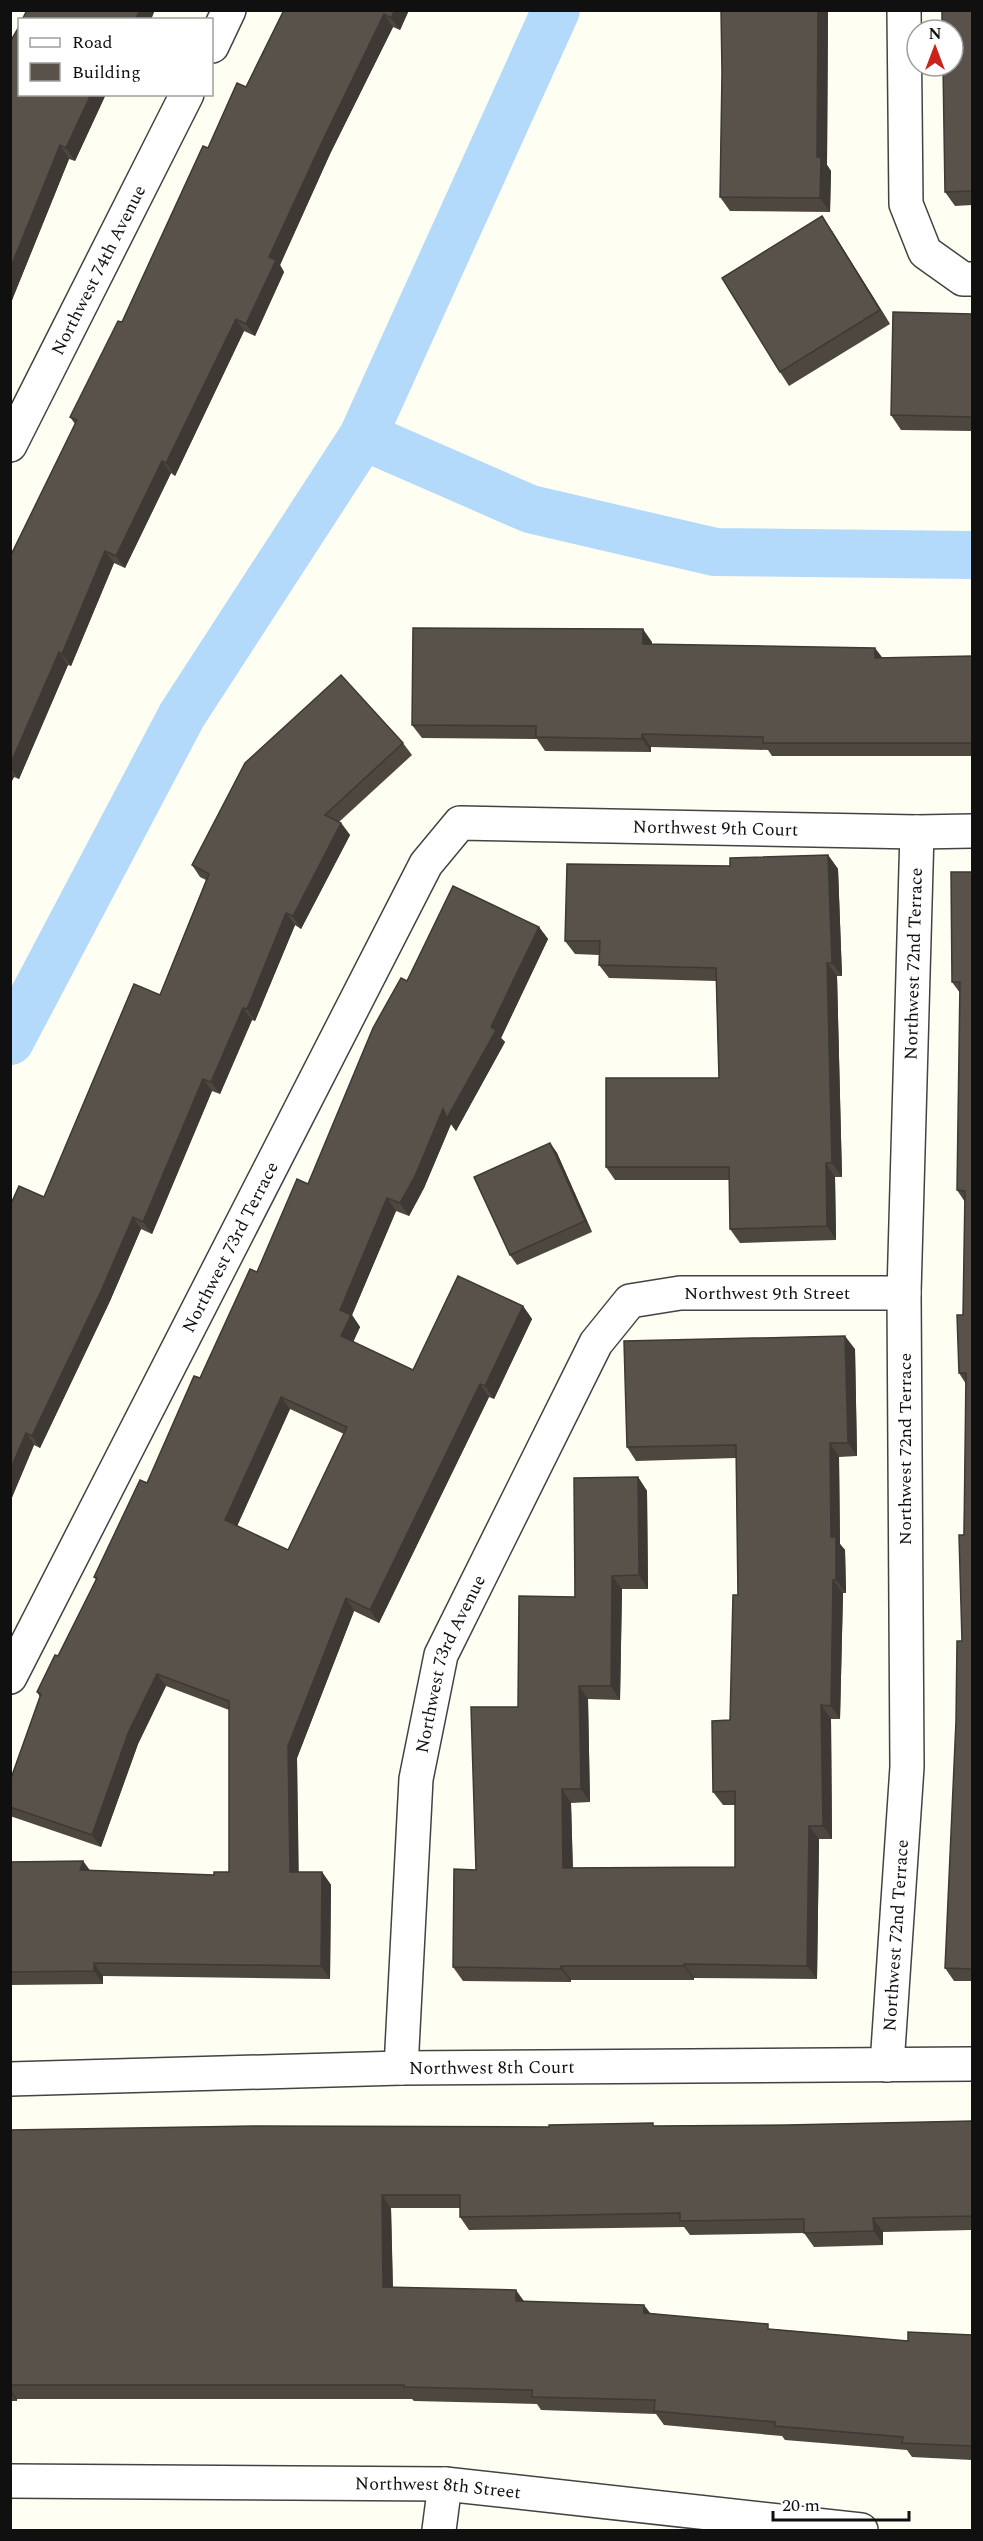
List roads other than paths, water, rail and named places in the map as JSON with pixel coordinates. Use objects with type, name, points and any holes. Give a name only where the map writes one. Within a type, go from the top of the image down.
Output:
[{"type":"street","points":[[213,44],[229,10]]},
{"type":"street","points":[[904,10],[906,204],[925,252],[963,279],[972,279]]},
{"type":"street","name":"Northwest 74th Avenue","points":[[10,445],[186,96]]},
{"type":"street","name":"Northwest 9th Court","points":[[460,823],[917,832],[972,831]]},
{"type":"street","name":"Northwest 73rd Terrace","points":[[10,1677],[426,864],[460,823]]},
{"type":"street","name":"Northwest 72nd Terrace","points":[[887,2065],[907,1767],[904,1293],[917,832]]},
{"type":"street","name":"Northwest 9th Street","points":[[630,1301],[680,1293],[904,1293]]},
{"type":"street","name":"Northwest 73rd Avenue","points":[[401,2068],[416,1779],[441,1655],[596,1343],[630,1301]]},
{"type":"street","name":"Northwest 8th Court","points":[[10,2079],[401,2068],[972,2064]]},
{"type":"street","name":"Northwest 8th Street","points":[[10,2481],[445,2484],[840,2529]]},
{"type":"street","points":[[439,2530],[445,2484]]},
{"type":"waterway","points":[[10,1041],[182,715],[363,436],[556,10]]},
{"type":"waterway","points":[[363,436],[530,509],[715,552],[972,555]]}]
